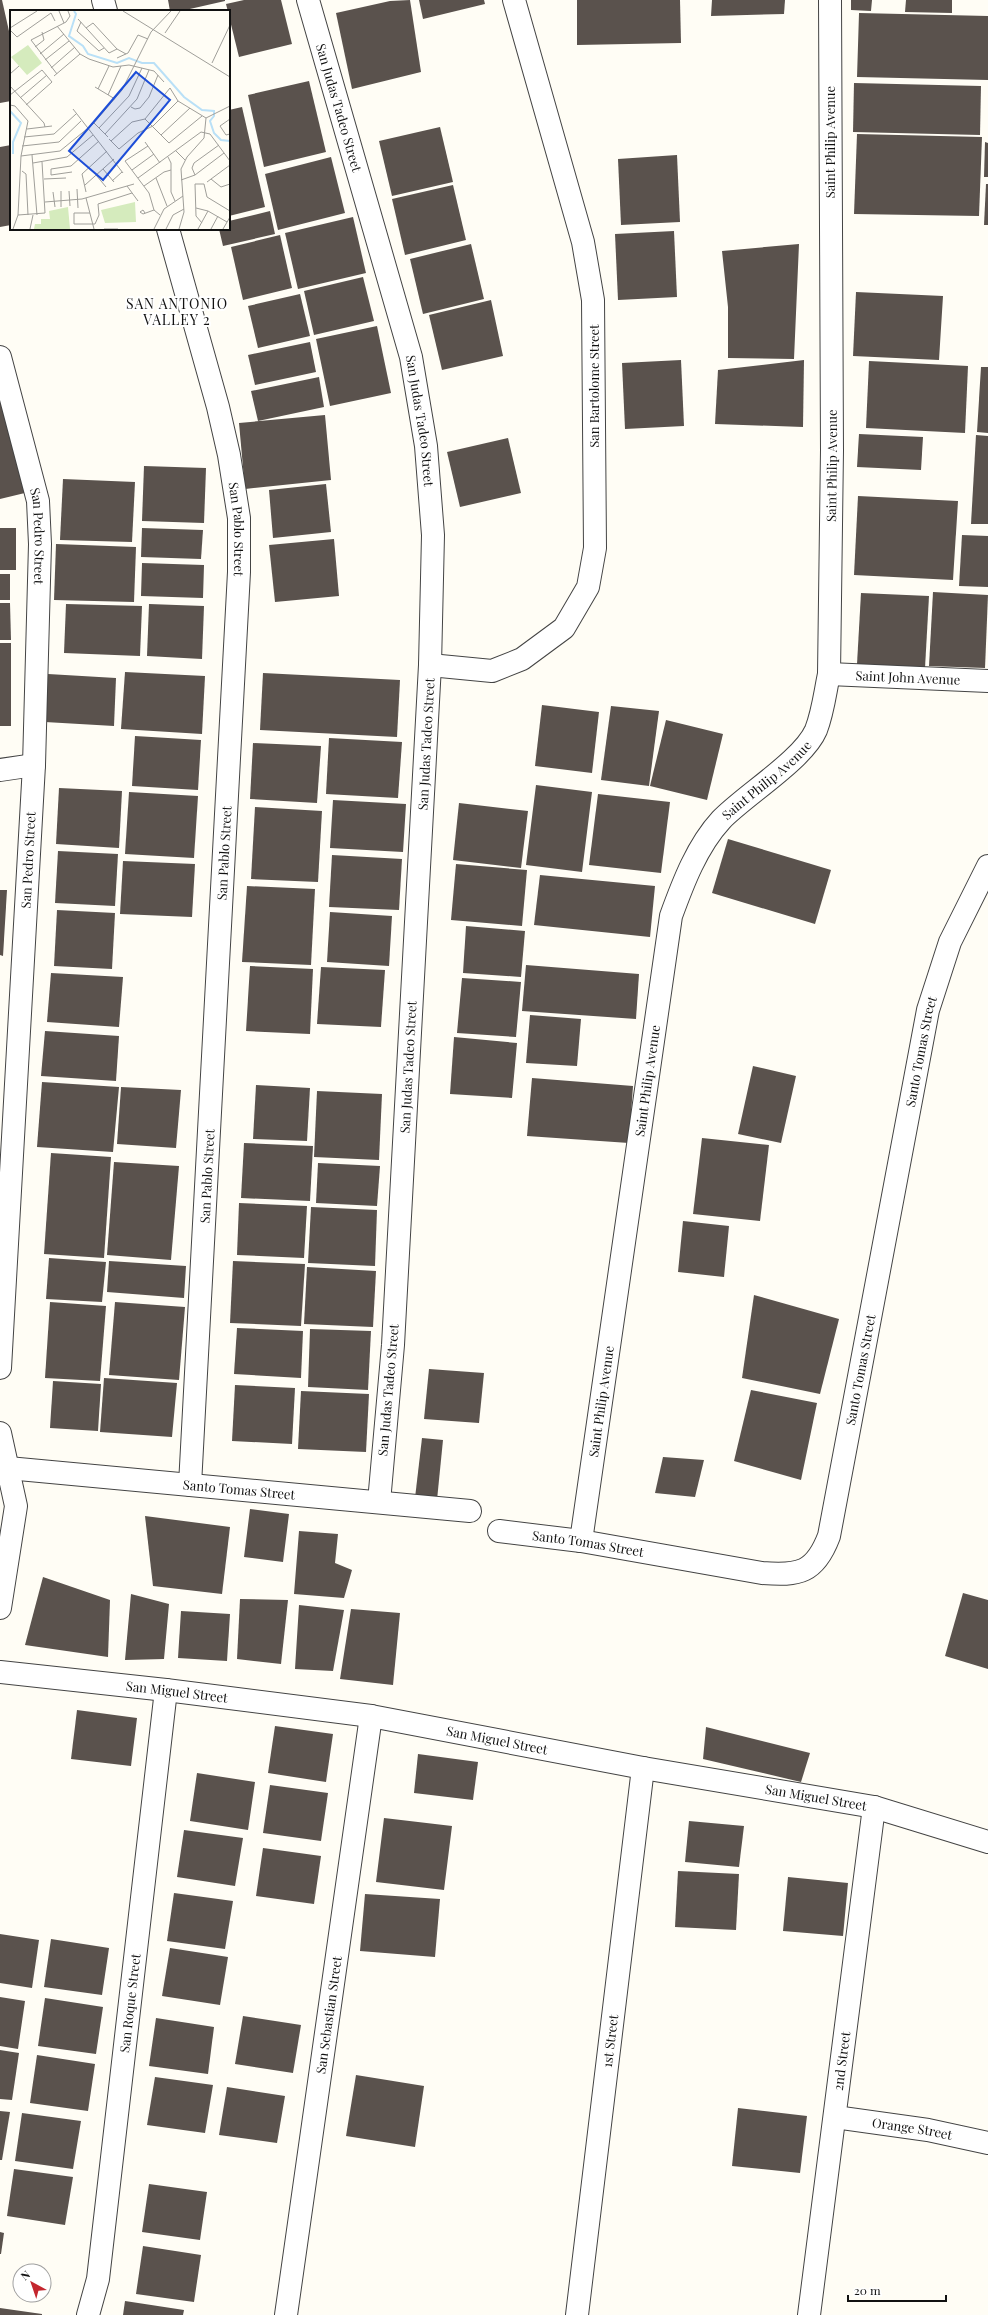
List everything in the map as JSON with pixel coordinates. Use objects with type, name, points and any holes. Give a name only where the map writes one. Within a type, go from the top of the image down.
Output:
[{"type":"street","points":[[103,0],[106,10]]},
{"type":"street","name":"San Judas Tadeo Street","points":[[308,0],[411,356],[426,446],[433,535],[430,665],[394,1337],[379,1502]]},
{"type":"street","name":"San Bartolome Street","points":[[430,665],[492,671],[522,659],[564,628],[588,587],[595,548],[593,300],[583,242],[514,0]]},
{"type":"street","name":"Saint Philip Avenue","points":[[580,1541],[671,916],[684,880],[721,820],[796,755],[815,731],[823,706],[829,674],[832,450],[830,0]]},
{"type":"street","name":"San Pablo Street","points":[[168,230],[218,407],[239,518],[239,580],[190,1485]]},
{"type":"street","name":"San Pedro Street","points":[[0,357],[38,501],[40,595],[34,765],[0,1368]]},
{"type":"street","name":"Saint John Avenue","points":[[829,674],[988,682]]},
{"type":"street","points":[[0,770],[34,765]]},
{"type":"street","name":"Santo Tomas Street","points":[[499,1531],[580,1541],[762,1573],[788,1575],[807,1569],[822,1554],[829,1536],[928,1010],[950,942],[988,866]]},
{"type":"street","points":[[0,1433],[16,1506],[0,1608]]},
{"type":"street","name":"Santo Tomas Street","points":[[8,1468],[470,1511]]},
{"type":"street","name":"San Miguel Street","points":[[0,1672],[166,1690],[371,1716],[643,1768],[874,1807],[988,1842]]},
{"type":"street","name":"San Roque Street","points":[[88,2315],[98,2279],[166,1690]]},
{"type":"street","name":"San Sebastian Street","points":[[286,2315],[371,1716]]},
{"type":"street","name":"1st Street","points":[[577,2315],[643,1768]]},
{"type":"street","name":"2nd Street","points":[[809,2315],[874,1807]]},
{"type":"street","name":"Orange Street","points":[[835,2117],[928,2130],[988,2143]]},
{"type":"building","points":[[0,0],[2,0],[10,36],[10,101],[0,103]]},
{"type":"building","points":[[168,0],[225,0],[185,10],[170,10]]},
{"type":"building","points":[[244,0],[281,0],[292,44],[239,57],[230,20],[230,10],[227,10],[226,4]]},
{"type":"building","points":[[410,0],[421,72],[352,89],[336,13],[390,1]]},
{"type":"building","points":[[419,0],[484,0],[485,4],[423,19]]},
{"type":"building","points":[[577,0],[680,0],[681,43],[577,45]]},
{"type":"building","points":[[712,0],[785,0],[784,14],[711,16]]},
{"type":"building","points":[[851,0],[872,0],[871,11],[851,10]]},
{"type":"building","points":[[906,0],[952,0],[952,13],[905,12]]},
{"type":"building","points":[[859,13],[988,16],[988,80],[857,77]]},
{"type":"building","points":[[309,81],[326,152],[264,167],[248,95]]},
{"type":"building","points":[[854,83],[981,86],[980,135],[853,132]]},
{"type":"building","points":[[242,107],[265,207],[230,216],[230,110]]},
{"type":"building","points":[[440,127],[453,182],[392,196],[379,141]]},
{"type":"building","points":[[857,134],[982,137],[979,216],[854,214]]},
{"type":"building","points":[[985,142],[988,143],[988,177],[984,177]]},
{"type":"building","points":[[10,145],[10,225],[0,227],[0,147]]},
{"type":"building","points":[[677,155],[680,222],[621,225],[618,159]]},
{"type":"building","points":[[331,157],[345,213],[278,230],[265,174]]},
{"type":"building","points":[[986,184],[988,184],[988,225],[984,225]]},
{"type":"building","points":[[453,185],[466,240],[405,255],[392,199]]},
{"type":"building","points":[[270,211],[275,234],[223,246],[219,230],[230,230],[230,221]]},
{"type":"building","points":[[353,217],[366,273],[298,289],[285,233]]},
{"type":"building","points":[[674,231],[677,297],[618,300],[615,234]]},
{"type":"building","points":[[280,235],[292,288],[243,300],[231,247]]},
{"type":"building","points":[[471,244],[484,299],[423,314],[410,259]]},
{"type":"building","points":[[799,244],[794,359],[728,358],[728,307],[722,251]]},
{"type":"building","points":[[363,277],[374,321],[314,335],[304,291]]},
{"type":"building","points":[[856,292],[943,296],[939,360],[853,356]]},
{"type":"building","points":[[300,294],[310,336],[258,348],[248,306]]},
{"type":"building","points":[[491,300],[503,356],[442,370],[429,315]]},
{"type":"building","points":[[377,326],[391,393],[330,406],[316,339]]},
{"type":"building","points":[[310,342],[316,372],[255,385],[248,355]]},
{"type":"building","points":[[681,360],[684,426],[625,429],[622,363]]},
{"type":"building","points":[[804,360],[803,427],[715,424],[718,370]]},
{"type":"building","points":[[869,361],[968,366],[965,433],[866,428]]},
{"type":"building","points":[[981,367],[988,367],[988,433],[977,432]]},
{"type":"building","points":[[319,377],[324,407],[258,421],[251,391]]},
{"type":"building","points":[[0,388],[29,492],[0,499]]},
{"type":"building","points":[[325,415],[331,480],[245,489],[239,423]]},
{"type":"building","points":[[859,434],[923,437],[921,470],[857,467]]},
{"type":"building","points":[[976,435],[988,436],[988,524],[971,524]]},
{"type":"building","points":[[508,438],[521,493],[460,507],[447,452]]},
{"type":"building","points":[[144,466],[206,468],[204,523],[142,521]]},
{"type":"building","points":[[63,479],[135,482],[132,542],[60,540]]},
{"type":"building","points":[[326,484],[331,532],[273,538],[269,490]]},
{"type":"building","points":[[858,496],[958,501],[953,580],[854,575]]},
{"type":"building","points":[[0,528],[16,528],[16,570],[0,570]]},
{"type":"building","points":[[142,528],[203,530],[201,559],[141,557]]},
{"type":"building","points":[[962,535],[988,536],[988,587],[959,586]]},
{"type":"building","points":[[334,539],[339,596],[275,602],[269,545]]},
{"type":"building","points":[[56,544],[136,547],[134,602],[54,600]]},
{"type":"building","points":[[142,563],[204,565],[203,598],[141,596]]},
{"type":"building","points":[[0,574],[10,574],[10,600],[0,600]]},
{"type":"building","points":[[933,592],[988,595],[985,668],[929,666]]},
{"type":"building","points":[[861,593],[929,596],[925,668],[857,664]]},
{"type":"building","points":[[0,603],[10,603],[11,640],[0,640]]},
{"type":"building","points":[[66,604],[142,606],[140,656],[64,653]]},
{"type":"building","points":[[149,604],[204,606],[202,659],[147,656]]},
{"type":"building","points":[[0,643],[11,643],[11,726],[0,726]]},
{"type":"building","points":[[125,672],[205,676],[202,734],[121,729]]},
{"type":"building","points":[[263,673],[400,680],[397,737],[260,730]]},
{"type":"building","points":[[48,674],[116,678],[114,726],[45,722]]},
{"type":"building","points":[[542,705],[599,712],[592,773],[535,766]]},
{"type":"building","points":[[611,706],[659,711],[649,786],[601,780]]},
{"type":"building","points":[[666,720],[723,734],[707,800],[650,786]]},
{"type":"building","points":[[135,736],[201,740],[198,790],[132,786]]},
{"type":"building","points":[[329,738],[402,742],[398,798],[326,794]]},
{"type":"building","points":[[253,743],[321,746],[317,803],[250,799]]},
{"type":"building","points":[[536,785],[592,792],[582,872],[526,865]]},
{"type":"building","points":[[59,788],[122,791],[119,848],[56,844]]},
{"type":"building","points":[[129,792],[198,796],[194,858],[125,854]]},
{"type":"building","points":[[598,794],[670,802],[661,873],[589,865]]},
{"type":"building","points":[[333,800],[406,804],[403,852],[330,848]]},
{"type":"building","points":[[459,803],[528,811],[521,868],[453,860]]},
{"type":"building","points":[[255,807],[322,811],[318,882],[251,879]]},
{"type":"building","points":[[728,839],[831,870],[815,924],[712,893]]},
{"type":"building","points":[[58,851],[118,854],[115,906],[55,903]]},
{"type":"building","points":[[332,855],[402,859],[399,910],[329,907]]},
{"type":"building","points":[[123,861],[195,864],[192,917],[120,914]]},
{"type":"building","points":[[456,864],[527,870],[522,926],[451,920]]},
{"type":"building","points":[[540,875],[655,886],[650,937],[534,925]]},
{"type":"building","points":[[247,886],[315,889],[311,965],[242,962]]},
{"type":"building","points":[[0,890],[7,890],[3,956],[0,955]]},
{"type":"building","points":[[57,910],[115,913],[112,969],[54,966]]},
{"type":"building","points":[[330,912],[392,916],[389,966],[327,962]]},
{"type":"building","points":[[466,926],[525,931],[521,977],[463,973]]},
{"type":"building","points":[[526,965],[639,974],[636,1019],[522,1011]]},
{"type":"building","points":[[250,966],[313,969],[310,1034],[246,1031]]},
{"type":"building","points":[[321,967],[385,970],[381,1027],[317,1024]]},
{"type":"building","points":[[51,973],[123,977],[119,1027],[47,1022]]},
{"type":"building","points":[[462,978],[521,982],[516,1037],[457,1033]]},
{"type":"building","points":[[530,1015],[581,1019],[577,1066],[526,1063]]},
{"type":"building","points":[[45,1031],[119,1036],[116,1081],[41,1076]]},
{"type":"building","points":[[454,1037],[517,1043],[512,1098],[450,1094]]},
{"type":"building","points":[[753,1066],[796,1076],[781,1143],[738,1134]]},
{"type":"building","points":[[532,1078],[633,1086],[629,1143],[527,1136]]},
{"type":"building","points":[[42,1082],[119,1087],[113,1152],[37,1147]]},
{"type":"building","points":[[256,1085],[310,1088],[307,1141],[253,1139]]},
{"type":"building","points":[[121,1087],[181,1090],[176,1148],[117,1144]]},
{"type":"building","points":[[317,1091],[382,1094],[379,1160],[314,1157]]},
{"type":"building","points":[[702,1138],[769,1145],[760,1221],[693,1214]]},
{"type":"building","points":[[244,1143],[313,1146],[310,1201],[241,1198]]},
{"type":"building","points":[[51,1153],[111,1157],[104,1258],[44,1254]]},
{"type":"building","points":[[114,1162],[179,1166],[171,1260],[107,1255]]},
{"type":"building","points":[[318,1163],[380,1166],[377,1206],[316,1203]]},
{"type":"building","points":[[239,1203],[307,1206],[304,1258],[237,1255]]},
{"type":"building","points":[[311,1207],[377,1210],[375,1266],[308,1263]]},
{"type":"building","points":[[683,1221],[729,1226],[724,1277],[678,1272]]},
{"type":"building","points":[[49,1258],[106,1262],[102,1302],[46,1299]]},
{"type":"building","points":[[109,1261],[186,1266],[184,1298],[107,1292]]},
{"type":"building","points":[[233,1261],[305,1264],[301,1326],[230,1323]]},
{"type":"building","points":[[307,1267],[376,1271],[373,1327],[304,1324]]},
{"type":"building","points":[[754,1295],[839,1319],[820,1394],[742,1378]]},
{"type":"building","points":[[50,1302],[106,1306],[100,1381],[45,1378]]},
{"type":"building","points":[[115,1302],[185,1307],[179,1380],[109,1375]]},
{"type":"building","points":[[237,1328],[303,1331],[301,1378],[234,1374]]},
{"type":"building","points":[[310,1329],[371,1331],[368,1390],[308,1387]]},
{"type":"building","points":[[429,1369],[484,1373],[479,1423],[424,1419]]},
{"type":"building","points":[[104,1378],[177,1383],[172,1437],[100,1432]]},
{"type":"building","points":[[53,1381],[101,1384],[98,1431],[50,1428]]},
{"type":"building","points":[[235,1385],[295,1388],[292,1444],[232,1441]]},
{"type":"building","points":[[751,1390],[817,1403],[801,1480],[734,1461]]},
{"type":"building","points":[[301,1391],[369,1394],[366,1452],[298,1449]]},
{"type":"building","points":[[422,1438],[443,1440],[437,1500],[415,1498]]},
{"type":"building","points":[[663,1457],[704,1460],[695,1497],[655,1493]]},
{"type":"building","points":[[250,1509],[289,1514],[283,1562],[244,1557]]},
{"type":"building","points":[[145,1516],[230,1527],[222,1594],[153,1586]]},
{"type":"building","points":[[299,1531],[338,1534],[335,1563],[352,1570],[344,1598],[294,1594]]},
{"type":"building","points":[[43,1577],[110,1600],[108,1657],[25,1645]]},
{"type":"building","points":[[963,1593],[988,1600],[988,1669],[945,1656]]},
{"type":"building","points":[[131,1594],[169,1604],[164,1659],[125,1660]]},
{"type":"building","points":[[240,1599],[288,1600],[281,1664],[237,1659]]},
{"type":"building","points":[[299,1605],[344,1610],[333,1671],[295,1669]]},
{"type":"building","points":[[351,1609],[400,1613],[393,1685],[340,1679]]},
{"type":"building","points":[[181,1611],[230,1614],[227,1661],[178,1658]]},
{"type":"building","points":[[77,1710],[137,1718],[131,1766],[71,1759]]},
{"type":"building","points":[[275,1726],[333,1734],[326,1782],[268,1773]]},
{"type":"building","points":[[706,1727],[810,1753],[801,1782],[703,1759]]},
{"type":"building","points":[[418,1754],[478,1762],[473,1800],[414,1793]]},
{"type":"building","points":[[197,1773],[255,1782],[248,1830],[190,1821]]},
{"type":"building","points":[[270,1785],[328,1793],[321,1841],[263,1833]]},
{"type":"building","points":[[384,1818],[452,1826],[444,1890],[376,1882]]},
{"type":"building","points":[[689,1821],[744,1826],[739,1867],[685,1862]]},
{"type":"building","points":[[184,1830],[243,1838],[235,1886],[177,1877]]},
{"type":"building","points":[[263,1848],[321,1856],[314,1904],[256,1896]]},
{"type":"building","points":[[678,1871],[739,1874],[736,1930],[675,1927]]},
{"type":"building","points":[[788,1877],[848,1883],[843,1936],[783,1931]]},
{"type":"building","points":[[174,1893],[233,1901],[225,1949],[167,1941]]},
{"type":"building","points":[[365,1894],[440,1899],[435,1957],[360,1951]]},
{"type":"building","points":[[0,1934],[39,1940],[32,1988],[0,1983]]},
{"type":"building","points":[[51,1939],[109,1948],[102,1995],[44,1987]]},
{"type":"building","points":[[170,1948],[228,1957],[220,2005],[162,1996]]},
{"type":"building","points":[[0,1997],[25,2001],[18,2049],[0,2046]]},
{"type":"building","points":[[45,1998],[103,2007],[96,2054],[38,2046]]},
{"type":"building","points":[[243,2016],[301,2025],[293,2073],[235,2064]]},
{"type":"building","points":[[156,2018],[214,2027],[208,2074],[149,2066]]},
{"type":"building","points":[[0,2050],[19,2053],[12,2100],[0,2099]]},
{"type":"building","points":[[37,2055],[95,2064],[88,2111],[30,2103]]},
{"type":"building","points":[[356,2075],[424,2086],[415,2147],[346,2136]]},
{"type":"building","points":[[155,2077],[213,2085],[205,2133],[147,2125]]},
{"type":"building","points":[[227,2087],[285,2096],[277,2143],[219,2135]]},
{"type":"building","points":[[738,2108],[807,2116],[800,2173],[732,2166]]},
{"type":"building","points":[[0,2111],[10,2112],[2,2160],[0,2160]]},
{"type":"building","points":[[22,2113],[81,2121],[73,2169],[15,2161]]},
{"type":"building","points":[[14,2169],[73,2177],[65,2225],[7,2216]]},
{"type":"building","points":[[149,2184],[207,2192],[200,2240],[142,2232]]},
{"type":"building","points":[[0,2232],[4,2233],[1,2254],[0,2254]]},
{"type":"building","points":[[143,2246],[201,2255],[194,2302],[136,2294]]},
{"type":"building","points":[[125,2301],[184,2310],[183,2315],[123,2315]]},
{"type":"building","points":[[0,2308],[42,2314],[42,2315],[0,2315]]},
{"type":"district","name":"SAN ANTONIO VALLEY 2","points":[[177,312]]}]
